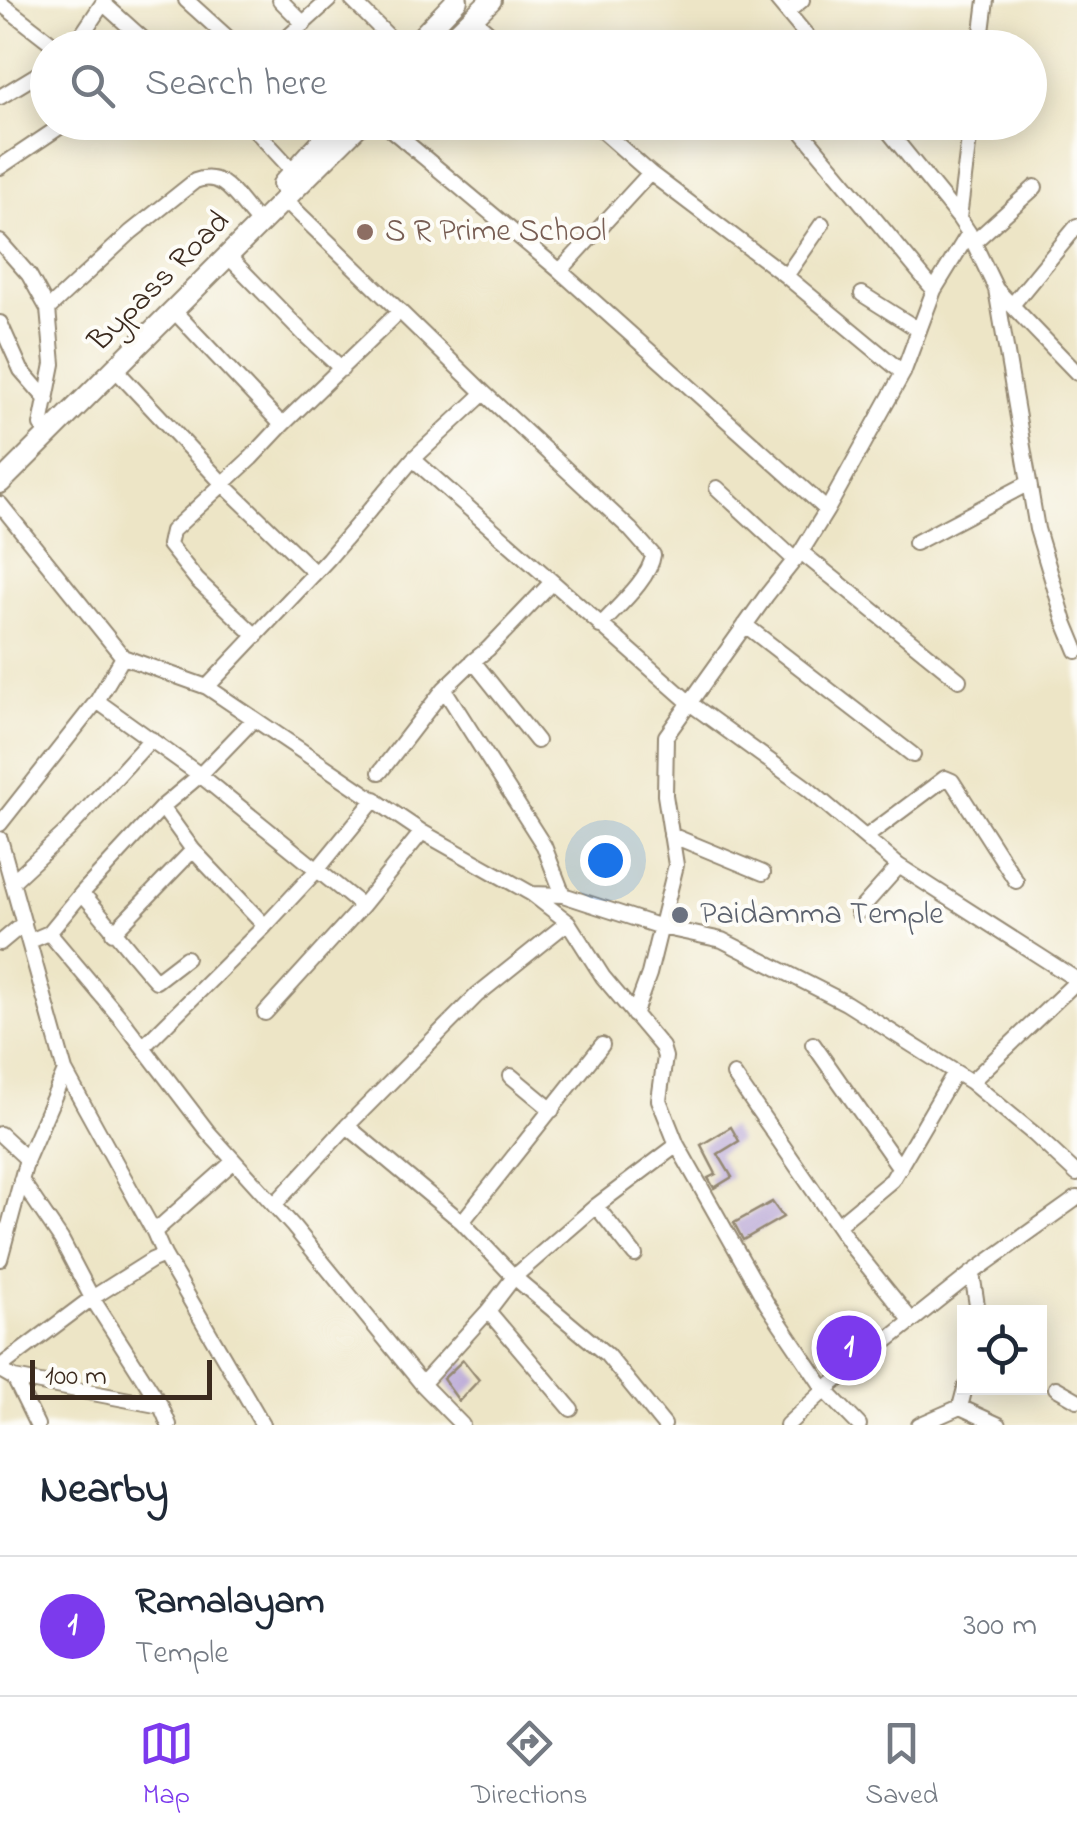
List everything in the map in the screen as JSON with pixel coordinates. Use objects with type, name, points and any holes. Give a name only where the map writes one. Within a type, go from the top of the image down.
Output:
[{"type":"main road","points":[[461,30],[491,0]]},
{"type":"main road","points":[[427,30],[453,1]]},
{"type":"main road","name":"Bypass Road","points":[[0,463],[253,216],[323,140]]},
{"type":"main road","name":"Bypass Road","points":[[0,482],[344,140]]},
{"type":"street","points":[[186,0],[219,30]]},
{"type":"street","points":[[280,0],[304,24]]},
{"type":"street","points":[[297,30],[330,0]]},
{"type":"street","points":[[352,0],[382,30]]},
{"type":"street","points":[[802,0],[782,6],[802,30]]},
{"type":"street","points":[[982,30],[986,0]]},
{"type":"street","points":[[86,30],[105,1],[131,30]]},
{"type":"street","points":[[0,3],[35,30]]},
{"type":"street","points":[[472,19],[485,30]]},
{"type":"street","points":[[0,97],[30,79]]},
{"type":"street","points":[[0,167],[41,140]]},
{"type":"street","points":[[265,140],[294,172]]},
{"type":"street","points":[[404,140],[560,270],[827,510]]},
{"type":"street","points":[[612,140],[903,373]]},
{"type":"street","points":[[809,140],[934,290]]},
{"type":"street","points":[[902,140],[971,238],[996,289],[1037,530],[1064,622],[1077,650]]},
{"type":"street","points":[[958,218],[969,140]]},
{"type":"street","points":[[560,270],[650,173]]},
{"type":"street","points":[[48,309],[131,232],[206,177],[221,181],[253,216]]},
{"type":"street","points":[[634,1016],[649,974],[676,865],[665,796],[666,736],[798,556],[827,510],[903,373],[934,290],[971,238],[1035,187]]},
{"type":"street","points":[[285,200],[653,555],[646,575],[600,626]]},
{"type":"street","points":[[786,276],[822,224]]},
{"type":"street","points":[[1012,304],[1077,226]]},
{"type":"street","points":[[0,242],[30,275],[48,309],[53,364],[41,425]]},
{"type":"street","points":[[228,256],[342,369]]},
{"type":"street","points":[[996,289],[1077,373]]},
{"type":"street","points":[[862,294],[919,330]]},
{"type":"street","points":[[174,311],[282,425]]},
{"type":"street","points":[[256,636],[197,580],[169,545],[172,531],[400,312]]},
{"type":"street","points":[[0,323],[20,370],[47,400]]},
{"type":"street","points":[[116,368],[223,484],[316,573]]},
{"type":"street","points":[[206,687],[316,573],[413,459],[484,393]]},
{"type":"street","points":[[413,459],[691,704],[807,788],[900,866],[1077,980],[971,1082]]},
{"type":"street","points":[[915,543],[1028,483]]},
{"type":"street","points":[[717,488],[958,680]]},
{"type":"street","points":[[0,504],[124,658],[206,687],[422,832],[532,894],[568,922],[603,978],[664,1052],[659,1100],[676,1145],[767,1304],[825,1390],[858,1425]]},
{"type":"street","points":[[380,772],[444,689],[551,583]]},
{"type":"street","points":[[745,625],[912,755]]},
{"type":"street","points":[[0,824],[97,700],[124,658]]},
{"type":"street","points":[[473,661],[537,741]]},
{"type":"street","points":[[444,689],[544,846],[563,895]]},
{"type":"street","points":[[97,700],[200,775],[362,906]]},
{"type":"street","points":[[30,941],[49,932],[162,807],[200,775],[254,719]]},
{"type":"street","points":[[13,880],[69,829],[151,739]]},
{"type":"street","points":[[866,837],[945,778],[952,781],[1016,880]]},
{"type":"street","points":[[143,1047],[266,926],[375,800]]},
{"type":"street","points":[[162,807],[192,850],[266,926]]},
{"type":"street","points":[[266,1013],[422,832]]},
{"type":"street","points":[[671,835],[763,873]]},
{"type":"street","points":[[0,839],[65,1071],[164,1255],[263,1425]]},
{"type":"street","points":[[113,933],[192,850]]},
{"type":"street","points":[[858,912],[900,866]]},
{"type":"street","points":[[82,893],[156,981],[186,958]]},
{"type":"street","points":[[532,894],[563,895],[661,927],[722,940],[846,1003],[971,1082],[1077,1174]]},
{"type":"street","points":[[274,1206],[477,995],[568,922]]},
{"type":"street","points":[[0,943],[24,923]]},
{"type":"street","points":[[49,932],[208,1132],[456,1423]]},
{"type":"street","points":[[813,1044],[900,1168]]},
{"type":"street","points":[[462,1222],[602,1045]]},
{"type":"street","points":[[0,1259],[3,1233],[27,1159],[65,1071]]},
{"type":"street","points":[[839,1224],[892,1180],[954,1072]]},
{"type":"street","points":[[511,1076],[552,1110]]},
{"type":"street","points":[[734,1076],[854,1248],[911,1320]]},
{"type":"street","points":[[347,1126],[462,1222],[514,1278],[607,1355],[664,1425]]},
{"type":"street","points":[[0,1134],[27,1159]]},
{"type":"street","points":[[422,1384],[514,1278],[596,1206],[676,1145]]},
{"type":"street","points":[[154,1232],[234,1161]]},
{"type":"street","points":[[21,1180],[61,1238],[92,1298],[170,1425]]},
{"type":"street","points":[[790,1424],[911,1320],[1077,1198]]},
{"type":"street","points":[[596,1206],[635,1255]]},
{"type":"street","points":[[161,1406],[14,1378],[0,1368],[92,1298],[164,1255]]},
{"type":"street","points":[[972,1273],[979,1305]]},
{"type":"street","points":[[488,1311],[571,1409]]},
{"type":"street","points":[[14,1378],[37,1425]]},
{"type":"street","points":[[1056,1388],[1077,1400]]},
{"type":"street","points":[[960,1407],[963,1395]]},
{"type":"street","points":[[919,1425],[960,1407],[999,1425]]},
{"type":"building","points":[[731,1127],[739,1141],[718,1154],[732,1177],[714,1188],[708,1178],[716,1174],[701,1145]]},
{"type":"building","points":[[772,1202],[783,1217],[743,1240],[734,1223]]},
{"type":"building","points":[[463,1360],[479,1380],[459,1401],[443,1379]]},
{"type":"place","name":"S R Prime School","points":[[365,232]]},
{"type":"place","name":"Paidamma Temple","points":[[680,915]]},
{"type":"place","name":"Ramalayam","points":[[849,1348]]}]
